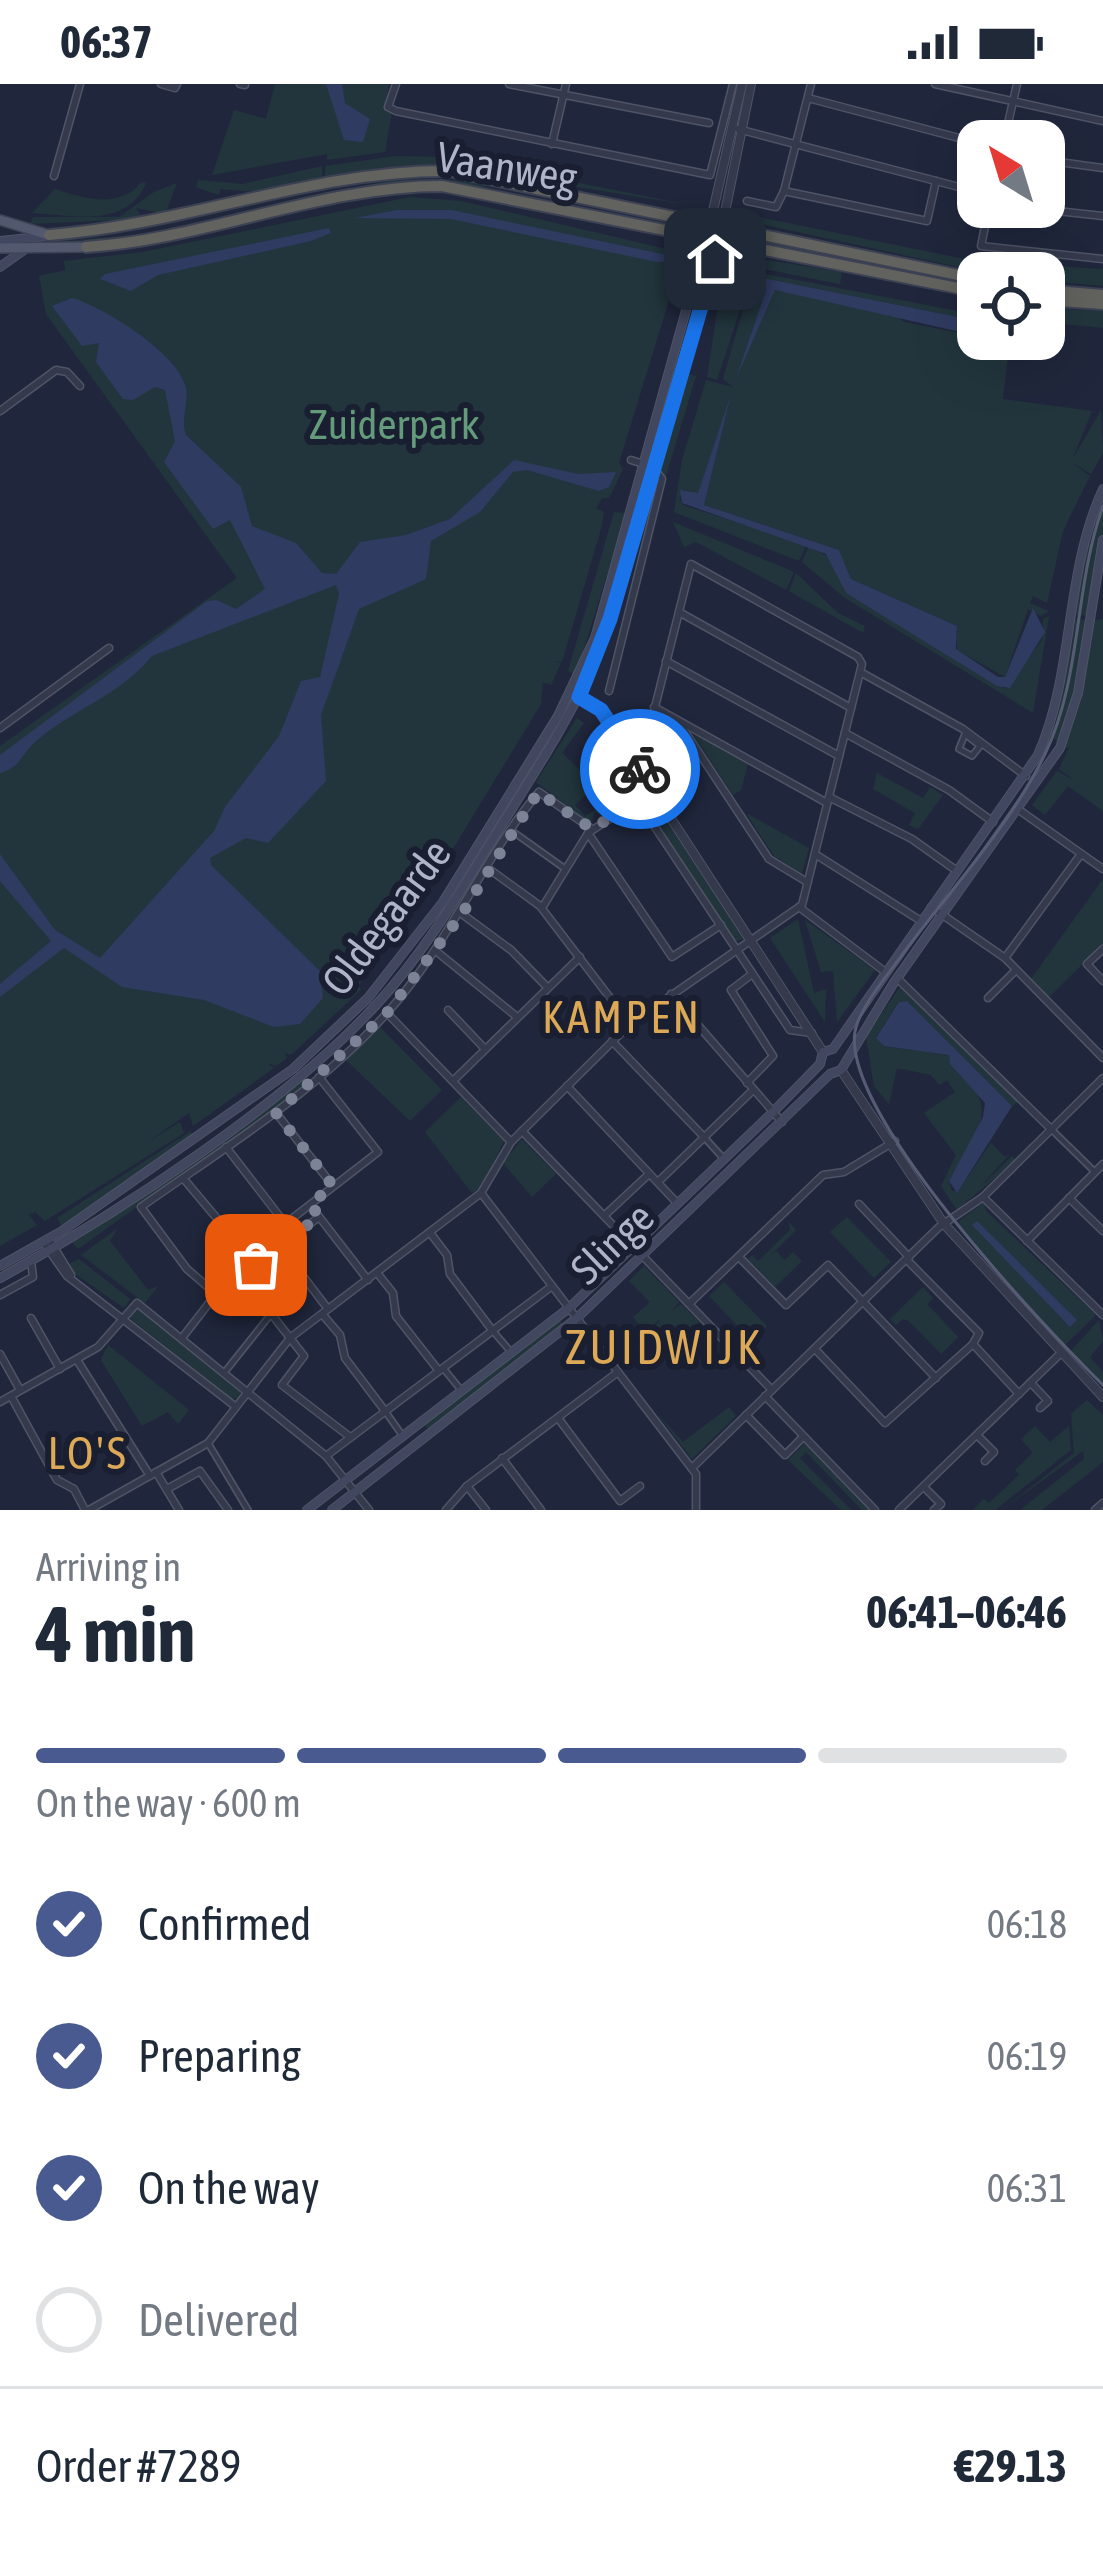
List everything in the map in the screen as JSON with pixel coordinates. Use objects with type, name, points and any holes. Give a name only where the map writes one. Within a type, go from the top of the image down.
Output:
[{"type":"highway","name":"Vaanweg","points":[[49,235],[160,221],[364,177],[449,171],[924,286],[957,290]]},
{"type":"highway","name":"Vaanweg","points":[[86,247],[404,187],[467,188],[644,226],[783,238],[957,275]]},
{"type":"highway","points":[[232,198],[246,203]]},
{"type":"highway","points":[[160,221],[171,212]]},
{"type":"highway","points":[[843,266],[857,277]]},
{"type":"highway","points":[[1065,292],[1103,295]]},
{"type":"highway","points":[[1065,301],[1103,304]]},
{"type":"main road","points":[[0,220],[49,235]]},
{"type":"main road","name":"Oldegaarde","points":[[0,1277],[31,1261],[300,1077],[376,1006],[452,908],[596,660],[714,232]]},
{"type":"main road","name":"Oldegaarde","points":[[574,695],[648,465],[714,232]]},
{"type":"main road","points":[[0,244],[49,235]]},
{"type":"main road","name":"Vaanweg","points":[[0,244],[23,250],[86,247]]},
{"type":"main road","points":[[0,267],[23,250]]},
{"type":"main road","points":[[1103,490],[1068,607],[1053,713],[1026,776],[882,969],[828,1051],[820,1064],[830,1074],[841,1070],[844,1058],[1060,748],[1074,710],[1103,539]]},
{"type":"main road","points":[[828,1051],[844,1058]]},
{"type":"main road","name":"Slinge","points":[[307,1510],[569,1308],[820,1064]]},
{"type":"main road","name":"Slinge","points":[[332,1510],[577,1318],[830,1074]]},
{"type":"main road","name":"Oldegaarde","points":[[0,1266],[49,1245]]},
{"type":"main road","points":[[412,1427],[421,1439]]},
{"type":"street","points":[[54,176],[80,84]]},
{"type":"street","points":[[161,84],[176,86]]},
{"type":"street","points":[[395,84],[388,106],[415,115],[710,175],[742,84]]},
{"type":"street","points":[[509,84],[709,123]]},
{"type":"street","points":[[553,144],[566,84]]},
{"type":"street","points":[[714,232],[730,128],[742,84]]},
{"type":"street","points":[[746,201],[776,207],[811,84]]},
{"type":"street","points":[[935,84],[1103,121]]},
{"type":"street","points":[[1009,120],[1017,84]]},
{"type":"street","points":[[808,98],[957,137]]},
{"type":"street","points":[[730,128],[957,186]]},
{"type":"street","points":[[1065,163],[1103,168]]},
{"type":"street","points":[[784,191],[927,221],[936,181]]},
{"type":"street","points":[[1065,212],[1103,216]]},
{"type":"street","points":[[985,228],[981,246],[1103,259]]},
{"type":"street","points":[[2,409],[58,370],[80,386]]},
{"type":"street","points":[[631,460],[648,465]]},
{"type":"street","name":"Oldegaarde","points":[[609,691],[662,479],[648,465]]},
{"type":"street","points":[[11,1396],[58,1480],[74,1490],[87,1510],[208,1443],[290,1339],[481,1193],[512,1142],[630,1024],[799,907],[861,668],[858,657],[691,564],[652,719],[620,740]]},
{"type":"street","points":[[679,612],[851,707]]},
{"type":"street","points":[[0,728],[109,648]]},
{"type":"street","points":[[596,660],[616,664]]},
{"type":"street","points":[[666,662],[839,756]]},
{"type":"street","points":[[861,668],[962,729],[1026,776]]},
{"type":"street","points":[[574,695],[601,710],[753,938],[808,1034],[828,1051]]},
{"type":"street","points":[[655,707],[750,760],[912,839],[957,872]]},
{"type":"street","points":[[678,721],[769,859],[807,882]]},
{"type":"street","points":[[845,733],[949,790],[993,822]]},
{"type":"street","points":[[542,908],[590,831],[654,790]]},
{"type":"street","name":"Oldegaarde","points":[[216,1294],[187,1269],[141,1207],[276,1113],[387,1013],[462,914],[538,792],[590,831]]},
{"type":"street","points":[[637,800],[790,1030],[808,1034]]},
{"type":"street","points":[[1007,802],[1103,869]]},
{"type":"street","points":[[512,831],[564,868]]},
{"type":"street","points":[[590,831],[672,957],[721,925]]},
{"type":"street","points":[[814,854],[921,920]]},
{"type":"street","points":[[1005,958],[1081,854]]},
{"type":"street","points":[[489,869],[542,908],[630,1024]]},
{"type":"street","points":[[799,907],[882,969]]},
{"type":"street","points":[[931,907],[1005,958],[1103,1058]]},
{"type":"street","points":[[462,914],[548,987]]},
{"type":"street","points":[[1103,949],[1087,964],[1103,980]]},
{"type":"street","points":[[436,951],[517,1017]]},
{"type":"street","points":[[454,1080],[580,957]]},
{"type":"street","points":[[988,998],[1016,970]]},
{"type":"street","points":[[658,1182],[704,1137],[773,1056],[731,990],[752,974]]},
{"type":"street","points":[[899,980],[1095,1172]]},
{"type":"street","points":[[671,994],[694,1028],[782,1122]]},
{"type":"street","points":[[448,1010],[485,1049]]},
{"type":"street","points":[[387,1013],[512,1142]]},
{"type":"street","points":[[612,1041],[724,1159]]},
{"type":"street","points":[[841,1070],[893,1142],[941,1226],[1103,1397]]},
{"type":"street","points":[[285,1223],[378,1152],[319,1077]]},
{"type":"street","points":[[692,1468],[941,1226],[983,1197],[1103,1078]]},
{"type":"street","points":[[567,1086],[677,1203]]},
{"type":"street","points":[[276,1113],[333,1186]]},
{"type":"street","points":[[523,1131],[689,1304],[803,1437],[875,1510]]},
{"type":"street","points":[[689,1304],[823,1175],[844,1172],[893,1142]]},
{"type":"street","points":[[226,1147],[294,1235]]},
{"type":"street","points":[[1027,1240],[1103,1164]]},
{"type":"street","points":[[604,1216],[649,1174]]},
{"type":"street","points":[[183,1178],[256,1265]]},
{"type":"street","points":[[481,1193],[692,1468],[696,1510]]},
{"type":"street","points":[[983,1197],[1103,1315]]},
{"type":"street","points":[[1069,1198],[1103,1231]]},
{"type":"street","points":[[310,1204],[368,1280]]},
{"type":"street","points":[[814,1349],[885,1423],[973,1344],[979,1333],[859,1204]]},
{"type":"street","points":[[182,1338],[216,1294],[319,1216]]},
{"type":"street","points":[[430,1232],[447,1255],[450,1274],[511,1352]]},
{"type":"street","points":[[49,1245],[73,1278],[236,1407]]},
{"type":"street","points":[[280,1246],[340,1335],[345,1358],[402,1435]]},
{"type":"street","points":[[739,1257],[786,1305],[828,1265],[936,1378]]},
{"type":"street","name":"Oldegaarde","points":[[0,1295],[33,1277],[31,1261]]},
{"type":"street","points":[[377,1273],[393,1293],[396,1316],[461,1390]]},
{"type":"street","points":[[242,1275],[304,1356],[282,1385],[350,1438]]},
{"type":"street","points":[[326,1456],[552,1286]]},
{"type":"street","points":[[0,1402],[98,1347],[136,1304],[326,1456],[369,1510]]},
{"type":"street","points":[[224,1372],[257,1325],[271,1314]]},
{"type":"street","points":[[31,1318],[60,1369]]},
{"type":"street","points":[[973,1344],[1019,1394]]},
{"type":"street","points":[[899,1510],[1062,1352]]},
{"type":"street","points":[[0,1354],[20,1390]]},
{"type":"street","points":[[77,1360],[178,1510]]},
{"type":"street","points":[[446,1510],[467,1486],[618,1372]]},
{"type":"street","points":[[1030,1383],[1048,1401],[1040,1408]]},
{"type":"street","points":[[746,1415],[785,1455],[803,1437]]},
{"type":"street","points":[[557,1418],[620,1501],[640,1486]]},
{"type":"street","points":[[977,1435],[994,1452],[985,1461]]},
{"type":"street","points":[[208,1443],[248,1510]]},
{"type":"street","points":[[502,1458],[541,1510]]},
{"type":"street","points":[[167,1490],[200,1471],[227,1510]]},
{"type":"street","points":[[467,1486],[486,1510]]},
{"type":"street","points":[[924,1487],[940,1504],[934,1510]]},
{"type":"street","points":[[113,1497],[121,1510]]},
{"type":"street","points":[[1095,1510],[1103,1503]]},
{"type":"green space","points":[[275,84],[389,84],[385,108],[392,112],[385,152],[327,160],[327,154],[212,175],[234,110],[266,119]]},
{"type":"green space","points":[[396,156],[449,157],[689,205],[453,167],[325,181],[325,166]]},
{"type":"green space","points":[[322,166],[322,180],[268,193],[220,189],[219,195],[196,187],[198,180],[243,184]]},
{"type":"green space","points":[[397,179],[480,181],[687,222],[491,187],[425,182],[351,190],[128,239],[33,244],[143,234]]},
{"type":"green space","points":[[146,183],[137,198],[112,213],[81,217],[32,213],[55,189],[112,199],[133,191]]},
{"type":"green space","points":[[177,183],[165,214],[136,208],[143,219],[30,224],[33,217],[119,217],[154,192]]},
{"type":"green space","name":"Zuiderpark","points":[[410,197],[461,201],[667,249],[682,258],[619,463],[623,469],[609,498],[602,498],[596,508],[604,512],[601,529],[562,662],[554,661],[561,663],[551,685],[543,682],[541,704],[409,921],[358,986],[361,990],[291,1055],[284,1053],[287,1058],[276,1066],[267,1063],[274,1068],[193,1126],[189,1113],[146,1143],[180,1122],[184,1133],[45,1221],[35,1212],[29,1215],[37,1225],[0,1246],[0,746],[237,578],[46,314],[39,276],[65,270],[64,261],[143,252]]},
{"type":"green space","points":[[744,214],[957,258],[957,267],[742,220]]},
{"type":"green space","points":[[735,255],[842,272],[840,284],[732,262]]},
{"type":"green space","points":[[730,267],[957,311],[957,317],[733,272],[731,281],[766,290],[735,381],[771,293],[777,290],[886,309],[904,322],[957,332],[957,360],[1008,360],[1003,399],[1092,411],[1073,458],[1101,410],[1103,453],[1091,474],[1071,462],[1090,476],[1063,531],[1047,603],[1033,596],[1030,603],[1049,611],[1041,616],[1028,609],[1005,677],[957,650],[957,626],[851,579],[839,550],[704,505],[732,391],[698,494],[684,490],[679,499],[683,505],[806,545],[799,561],[674,512],[682,460],[706,380],[733,387],[723,379],[745,302],[722,283]]},
{"type":"green space","points":[[1065,267],[1103,269],[1103,286],[1065,283]]},
{"type":"green space","points":[[721,286],[743,301],[717,380],[707,377]]},
{"type":"green space","points":[[1065,309],[1103,311],[1103,328],[1065,324]]},
{"type":"green space","points":[[689,374],[696,376],[665,479],[656,465],[675,399]]},
{"type":"green space","points":[[1103,496],[1103,531],[1087,616],[1069,614]]},
{"type":"green space","points":[[614,512],[626,513],[576,675],[568,671]]},
{"type":"green space","points":[[673,522],[794,572],[786,590],[696,542],[684,547]]},
{"type":"green space","points":[[809,546],[832,559],[846,593],[1006,689],[1042,640],[1043,619],[1049,616],[1033,713],[845,598],[802,562]]},
{"type":"green space","points":[[796,573],[838,613],[865,626],[863,633],[789,591]]},
{"type":"green space","points":[[1069,618],[1086,620],[1072,709],[1059,743],[1049,735]]},
{"type":"green space","points":[[1103,619],[1103,811],[1068,786],[1045,815],[1032,805],[1057,771],[1074,780],[1059,769],[1069,748],[1062,748],[1081,702],[1092,621]]},
{"type":"green space","points":[[577,718],[584,723],[562,753],[596,785],[575,805],[585,816],[596,809],[602,817],[595,812],[591,824],[536,782]]},
{"type":"green space","points":[[693,734],[748,764],[741,790],[733,795]]},
{"type":"green space","points":[[877,773],[923,798],[930,787],[943,795],[918,829],[909,825],[915,813],[873,789]]},
{"type":"green space","points":[[655,804],[742,940],[734,941],[647,810]]},
{"type":"green space","points":[[746,813],[809,848],[802,874],[774,856]]},
{"type":"green space","points":[[1103,879],[1103,944],[1049,997],[1031,979]]},
{"type":"green space","points":[[798,919],[814,993],[826,989],[825,1022],[770,938]]},
{"type":"green space","points":[[805,920],[875,970],[837,1022],[833,971],[821,972]]},
{"type":"green space","points":[[900,987],[1019,1101],[1012,1106],[907,1001],[899,1002],[876,1037],[884,1046],[949,1055],[979,1097],[981,1121],[949,1181],[952,1191],[958,1191],[991,1143],[1005,1157],[1010,1154],[977,1190],[1012,1156],[1016,1160],[957,1210],[941,1186],[956,1155],[924,1113],[955,1092],[947,1080],[939,1085],[931,1075],[897,1068],[889,1104],[874,1086],[866,1036]]},
{"type":"green space","points":[[380,1027],[442,1090],[410,1121],[346,1060]]},
{"type":"green space","points":[[300,1079],[303,1087],[78,1249],[70,1240]]},
{"type":"green space","points":[[461,1097],[504,1141],[482,1187],[472,1193],[425,1132]]},
{"type":"green space","points":[[191,1131],[192,1139],[63,1228],[57,1218]]},
{"type":"green space","points":[[522,1139],[556,1174],[532,1197],[503,1163]]},
{"type":"green space","points":[[984,1202],[986,1211],[1096,1315],[1064,1346],[959,1228],[959,1221]]},
{"type":"green space","points":[[847,1217],[891,1262],[874,1278],[830,1232]]},
{"type":"green space","points":[[788,1221],[796,1230],[767,1259],[776,1251],[785,1260],[793,1252],[802,1261],[775,1287],[748,1259],[752,1255],[758,1261],[790,1230]]},
{"type":"green space","points":[[118,1228],[110,1241],[148,1290],[158,1286],[145,1303],[81,1255]]},
{"type":"green space","points":[[79,1259],[130,1299],[124,1308],[71,1271],[67,1265]]},
{"type":"green space","points":[[644,1266],[679,1302],[672,1311],[681,1304],[699,1322],[667,1346],[654,1329],[660,1319],[645,1332],[633,1317],[650,1302],[629,1281]]},
{"type":"green space","points":[[724,1282],[767,1326],[752,1341],[709,1296]]},
{"type":"green space","points":[[923,1287],[933,1298],[927,1304],[958,1337],[941,1354],[909,1321],[903,1319],[896,1325],[890,1319]]},
{"type":"green space","points":[[137,1307],[241,1389],[239,1398],[232,1399],[130,1318]]},
{"type":"green space","points":[[559,1319],[564,1325],[428,1429],[424,1423]]},
{"type":"green space","points":[[1099,1320],[1103,1341],[1090,1357],[1103,1372],[1103,1388],[1070,1352]]},
{"type":"green space","points":[[108,1345],[189,1410],[178,1424],[168,1412],[142,1426],[101,1360]]},
{"type":"green space","points":[[1087,1400],[1103,1415],[1103,1462],[1042,1510],[1020,1510],[1084,1459],[1083,1451],[1002,1510],[1074,1453],[1071,1414]]},
{"type":"green space","points":[[729,1407],[736,1416],[692,1459],[656,1412],[683,1442]]},
{"type":"green space","points":[[1035,1426],[1050,1442],[1069,1426],[1071,1450],[995,1510],[973,1510],[984,1499],[989,1503],[1019,1475],[1015,1470],[1033,1453],[1021,1439]]},
{"type":"green space","points":[[805,1443],[868,1510],[862,1510],[806,1452],[800,1458],[851,1510],[841,1510],[788,1460]]},
{"type":"water","points":[[326,84],[342,84],[345,103],[370,119],[363,142],[344,140]]},
{"type":"water","points":[[397,210],[452,210],[672,256],[675,261],[657,262],[451,219],[355,218]]},
{"type":"water","points":[[329,228],[331,233],[311,241],[158,275],[131,291],[100,279],[105,274]]},
{"type":"water","points":[[733,272],[957,317],[957,331],[775,290],[735,381],[766,290],[731,281]]},
{"type":"water","points":[[72,298],[120,321],[170,361],[186,388],[186,435],[241,487],[252,526],[296,543],[322,573],[336,574],[360,542],[406,535],[450,519],[514,460],[578,474],[616,472],[609,487],[599,491],[527,470],[513,472],[480,512],[431,541],[426,579],[359,609],[321,715],[326,781],[268,843],[246,838],[210,858],[211,865],[320,971],[323,998],[300,1024],[274,1027],[204,1000],[122,987],[64,948],[0,997],[0,984],[51,941],[0,881],[0,854],[55,930],[100,958],[214,831],[225,807],[279,736],[301,681],[320,677],[339,594],[336,585],[152,656],[126,681],[49,731],[0,773],[0,755],[207,601],[217,600],[236,609],[265,589],[230,520],[213,529],[164,462],[175,441],[165,390],[155,387],[133,400],[123,399],[96,362],[99,343],[82,346],[52,306]]},
{"type":"water","points":[[732,391],[704,505],[839,550],[851,579],[957,626],[956,649],[998,677],[1005,677],[1033,608],[1045,632],[1010,688],[997,686],[846,593],[826,554],[682,503],[680,490],[698,493]]},
{"type":"water","points":[[907,1001],[1012,1106],[957,1193],[949,1181],[983,1117],[985,1103],[950,1064],[949,1055],[884,1046],[876,1038],[899,1002]]},
{"type":"water","points":[[977,1221],[1077,1320],[1070,1327],[972,1225]]},
{"type":"tram line","points":[[1103,506],[1087,568],[1066,694],[1045,754],[997,832],[902,955],[857,1024],[857,1059],[875,1105],[907,1158],[993,1267],[1103,1385]]},
{"type":"way so far","points":[[256,1265],[319,1216],[310,1204],[333,1186],[276,1113],[387,1013],[462,914],[538,792],[592,829],[654,790],[640,769]]},
{"type":"district","name":"KAMPEN","points":[[622,1017]]},
{"type":"district","name":"ZUIDWIJK","points":[[664,1346]]},
{"type":"district","name":"LO'S","points":[[88,1453]]},
{"type":"route","points":[[640,769],[601,710],[579,697],[610,619],[715,259]]}]
